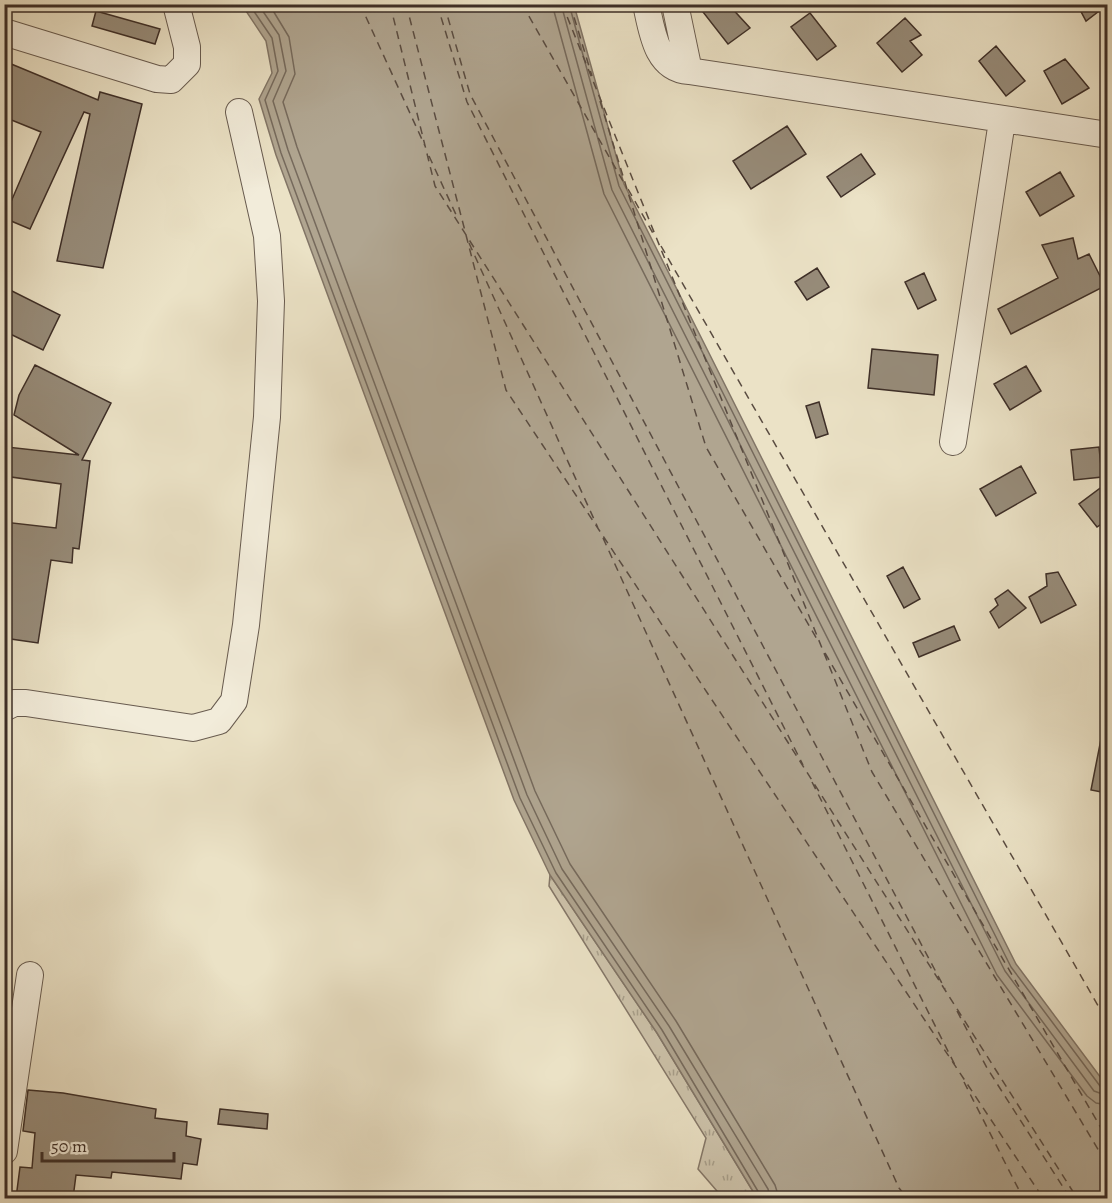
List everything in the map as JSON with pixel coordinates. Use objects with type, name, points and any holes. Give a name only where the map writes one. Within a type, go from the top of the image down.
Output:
[{"type":"street","points":[[4,32],[157,80],[171,80],[187,64],[187,47],[176,4]]},
{"type":"street","points":[[646,4],[655,42],[669,65],[679,70],[1002,121],[1107,135]]},
{"type":"street","points":[[675,4],[689,71]]},
{"type":"street","points":[[4,708],[14,703],[26,703],[193,728],[219,721],[234,701],[246,625],[266,428],[271,301],[267,236],[240,112]]},
{"type":"street","points":[[953,442],[1002,121]]},
{"type":"street","points":[[4,1151],[30,975]]},
{"type":"green space","points":[[550,875],[657,1033],[757,1198],[723,1198],[698,1169],[706,1138],[549,886]]},
{"type":"water","points":[[242,5],[574,5],[624,184],[1016,964],[1107,1086],[1107,1198],[757,1198],[657,1033],[550,875],[514,800],[276,155],[259,99],[272,73],[266,41]]},
{"type":"building","points":[[715,4],[728,4],[750,28],[728,44],[703,12]]},
{"type":"building","points":[[1077,4],[1107,4],[1107,5],[1086,21]]},
{"type":"building","points":[[96,11],[160,29],[155,44],[92,26]]},
{"type":"building","points":[[810,13],[836,46],[817,60],[791,27]]},
{"type":"building","points":[[905,18],[921,35],[910,41],[922,55],[902,72],[877,43]]},
{"type":"building","points":[[996,46],[1025,81],[1006,96],[979,61]]},
{"type":"building","points":[[1065,59],[1089,88],[1062,104],[1044,71]]},
{"type":"building","points":[[4,61],[98,100],[100,92],[142,104],[103,268],[57,261],[90,114],[84,112],[30,229],[4,218],[41,132],[4,117]]},
{"type":"building","points":[[787,126],[806,154],[751,189],[733,161]]},
{"type":"building","points":[[861,154],[875,174],[841,197],[827,177]]},
{"type":"building","points":[[1060,172],[1074,196],[1040,216],[1026,192]]},
{"type":"building","points":[[1073,238],[1078,259],[1089,254],[1105,286],[1011,334],[998,309],[1058,278],[1042,245]]},
{"type":"building","points":[[817,268],[829,287],[807,300],[795,282]]},
{"type":"building","points":[[924,273],[936,300],[918,309],[905,282]]},
{"type":"building","points":[[4,287],[60,315],[43,350],[4,331]]},
{"type":"building","points":[[872,349],[938,355],[934,395],[868,388]]},
{"type":"building","points":[[35,365],[111,403],[82,460],[90,461],[79,549],[73,548],[72,563],[51,560],[38,643],[4,638],[4,522],[56,528],[61,484],[4,476],[7,447],[79,455],[14,415],[19,395]]},
{"type":"building","points":[[1026,366],[1041,391],[1010,410],[994,384]]},
{"type":"building","points":[[819,402],[828,434],[816,438],[806,406]]},
{"type":"building","points":[[1099,447],[1102,477],[1074,480],[1071,450]]},
{"type":"building","points":[[1021,466],[1036,493],[996,516],[980,489]]},
{"type":"building","points":[[1107,483],[1107,520],[1097,527],[1079,504]]},
{"type":"building","points":[[903,567],[920,599],[904,608],[887,576]]},
{"type":"building","points":[[1058,572],[1076,605],[1041,623],[1029,597],[1047,586],[1046,574]]},
{"type":"building","points":[[1008,590],[1026,608],[999,628],[990,612],[998,605],[995,599]]},
{"type":"building","points":[[954,626],[960,640],[919,657],[913,643]]},
{"type":"building","points":[[1101,739],[1107,740],[1107,793],[1091,790]]},
{"type":"building","points":[[28,1090],[63,1093],[156,1109],[155,1118],[187,1122],[186,1136],[201,1139],[197,1165],[183,1163],[181,1179],[112,1172],[111,1178],[76,1175],[73,1198],[16,1198],[20,1167],[32,1168],[35,1133],[23,1131]]},
{"type":"building","points":[[220,1109],[268,1114],[267,1129],[218,1124]]},
{"type":"ferry route","points":[[360,4],[425,146]]},
{"type":"ferry route","points":[[390,4],[435,186],[1077,1198]]},
{"type":"ferry route","points":[[406,4],[465,231]]},
{"type":"ferry route","points":[[437,4],[467,102],[803,765]]},
{"type":"ferry route","points":[[444,4],[470,94],[945,989]]},
{"type":"ferry route","points":[[522,4],[624,183]]},
{"type":"ferry route","points":[[562,4],[872,772],[1108,1166]]},
{"type":"ferry route","points":[[570,4],[592,76]]},
{"type":"ferry route","points":[[600,101],[706,447],[818,641]]},
{"type":"ferry route","points":[[429,156],[458,219]]},
{"type":"ferry route","points":[[628,189],[654,235]]},
{"type":"ferry route","points":[[466,235],[506,390],[1043,1198]]},
{"type":"ferry route","points":[[469,243],[598,528]]},
{"type":"ferry route","points":[[661,246],[1108,1023]]},
{"type":"ferry route","points":[[603,538],[899,1188],[907,1198]]},
{"type":"ferry route","points":[[825,653],[1108,1140]]},
{"type":"ferry route","points":[[812,782],[956,1067]]},
{"type":"ferry route","points":[[957,1011],[987,1068],[1070,1198]]},
{"type":"ferry route","points":[[964,1082],[1023,1198]]}]
